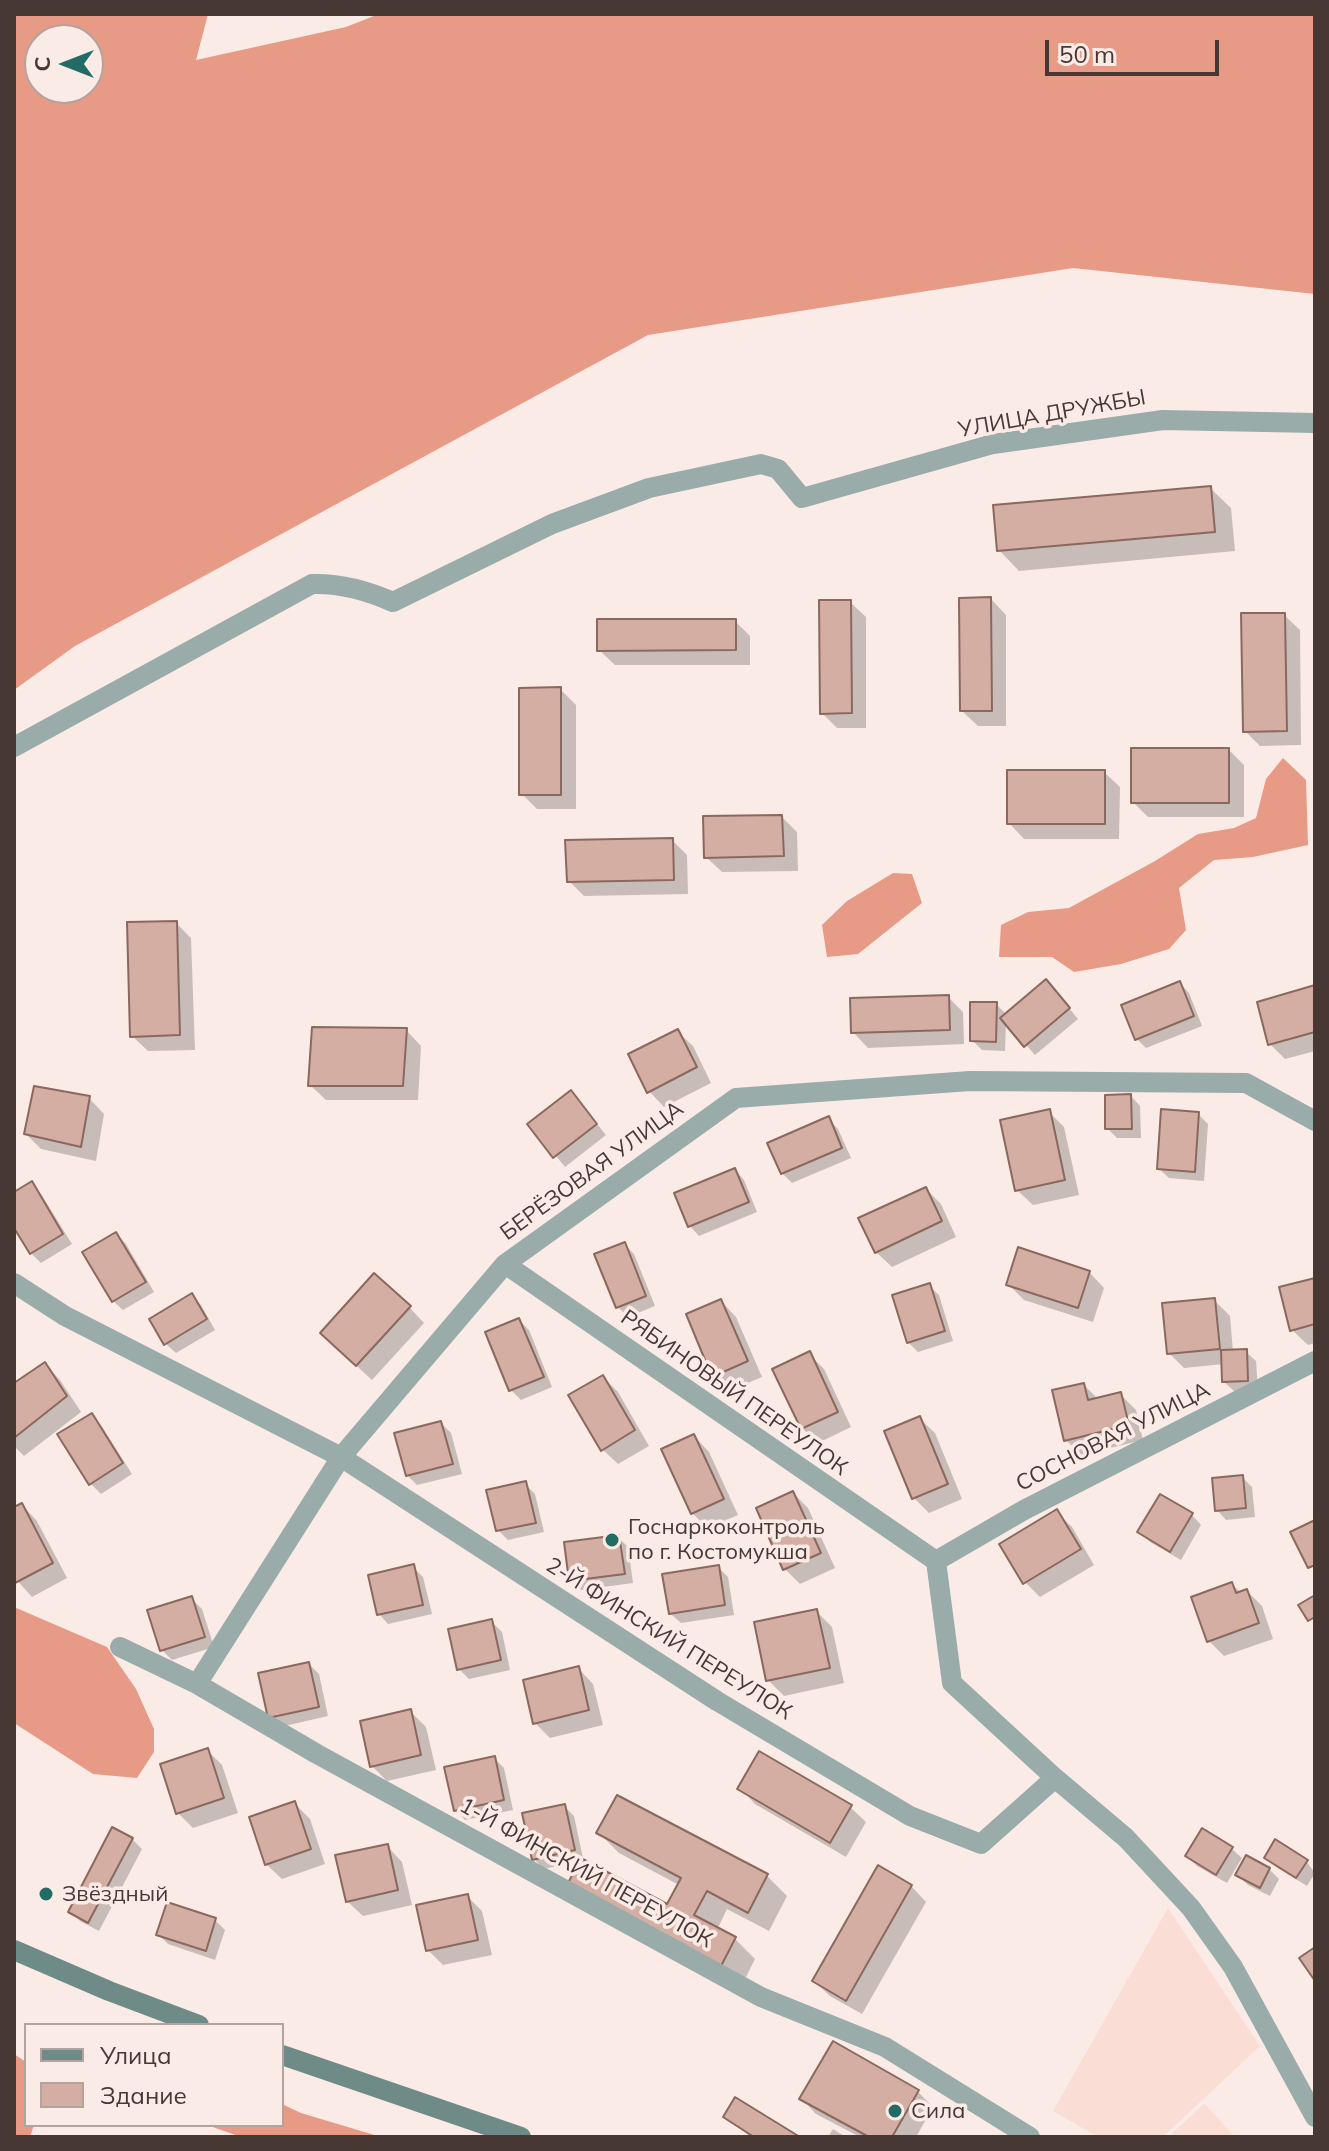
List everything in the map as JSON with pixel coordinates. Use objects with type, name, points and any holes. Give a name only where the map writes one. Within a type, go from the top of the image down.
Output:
[{"type":"main road","points":[[14,1950],[194,2023]]},
{"type":"main road","points":[[284,2056],[521,2137]]},
{"type":"street","name":"УЛИЦА ДРУЖБЫ","points":[[14,747],[312,584],[367,590],[393,602],[552,524],[649,488],[761,464],[778,469],[802,498],[993,444],[1163,420],[1315,423]]},
{"type":"street","name":"БЕРЁЗОВАЯ УЛИЦА","points":[[197,1684],[341,1457],[505,1264],[736,1098],[970,1081],[1246,1083],[1315,1121]]},
{"type":"street","name":"РЯБИНОВЫЙ ПЕРЕУЛОК","points":[[505,1264],[936,1561]]},
{"type":"street","points":[[14,1283],[65,1316],[341,1457]]},
{"type":"street","name":"СОСНОВАЯ УЛИЦА","points":[[936,1561],[1024,1510],[1315,1361]]},
{"type":"street","name":"2-Й ФИНСКИЙ ПЕРЕУЛОК","points":[[341,1457],[717,1701],[910,1816],[981,1844],[1055,1778]]},
{"type":"street","points":[[936,1561],[952,1683],[1055,1778],[1126,1838],[1191,1908],[1233,1967],[1315,2117]]},
{"type":"street","name":"1-Й ФИНСКИЙ ПЕРЕУЛОК","points":[[120,1647],[197,1684],[317,1754],[761,1997],[885,2047],[1030,2137]]},
{"type":"shaded area","points":[[14,14],[208,14],[196,60],[346,27],[379,14],[1315,14],[1315,294],[1073,268],[648,335],[75,646],[14,690]]},
{"type":"shaded area","points":[[1283,758],[1306,780],[1308,845],[1253,857],[1214,860],[1179,888],[1186,930],[1169,949],[1121,964],[1074,972],[1052,957],[999,957],[1001,925],[1028,912],[1069,908],[1198,834],[1234,828],[1256,818],[1266,779]]},
{"type":"shaded area","points":[[893,873],[912,874],[922,903],[858,954],[827,957],[822,925],[847,901]]},
{"type":"shaded area","points":[[14,1607],[107,1647],[136,1689],[154,1729],[154,1752],[137,1778],[93,1774],[14,1723]]},
{"type":"shaded area","points":[[1168,1908],[1260,2046],[1163,2137],[1098,2137],[1053,2111]]},
{"type":"shaded area","points":[[14,2054],[24,2061],[24,2127],[33,2127],[30,2137],[14,2137]]},
{"type":"shaded area","points":[[1204,2104],[1233,2135],[1168,2137]]},
{"type":"shaded area","points":[[284,2105],[381,2137],[241,2137],[213,2127],[284,2127]]},
{"type":"building","points":[[1211,486],[1215,532],[997,551],[993,505]]},
{"type":"building","points":[[991,597],[992,711],[960,711],[959,598]]},
{"type":"building","points":[[819,600],[851,600],[852,713],[820,714]]},
{"type":"building","points":[[1241,613],[1285,613],[1287,731],[1243,732]]},
{"type":"building","points":[[597,619],[736,619],[736,650],[597,651]]},
{"type":"building","points":[[561,687],[561,795],[519,795],[519,688]]},
{"type":"building","points":[[1131,748],[1229,748],[1229,803],[1131,803]]},
{"type":"building","points":[[1007,770],[1105,770],[1105,824],[1007,824]]},
{"type":"building","points":[[782,815],[784,856],[704,858],[703,816]]},
{"type":"building","points":[[673,838],[674,880],[567,882],[565,840]]},
{"type":"building","points":[[177,921],[180,1035],[130,1037],[127,922]]},
{"type":"building","points":[[1046,979],[1070,1008],[1024,1047],[1000,1018]]},
{"type":"building","points":[[1180,981],[1194,1016],[1135,1040],[1121,1005]]},
{"type":"building","points":[[1315,985],[1315,1032],[1268,1045],[1257,1002]]},
{"type":"building","points":[[949,995],[950,1030],[851,1033],[850,998]]},
{"type":"building","points":[[970,1002],[997,1002],[996,1042],[970,1041]]},
{"type":"building","points":[[312,1027],[407,1028],[403,1086],[308,1086]]},
{"type":"building","points":[[678,1029],[697,1067],[647,1093],[628,1054]]},
{"type":"building","points":[[34,1086],[90,1096],[81,1147],[24,1134]]},
{"type":"building","points":[[571,1090],[597,1124],[553,1158],[527,1124]]},
{"type":"building","points":[[1131,1094],[1132,1129],[1105,1129],[1105,1095]]},
{"type":"building","points":[[1050,1109],[1065,1180],[1015,1191],[1000,1120]]},
{"type":"building","points":[[1161,1109],[1199,1112],[1195,1172],[1157,1169]]},
{"type":"building","points":[[829,1116],[842,1148],[781,1174],[767,1143]]},
{"type":"building","points":[[735,1168],[749,1202],[688,1227],[674,1193]]},
{"type":"building","points":[[32,1181],[63,1234],[30,1254],[14,1228],[14,1192]]},
{"type":"building","points":[[926,1187],[942,1221],[875,1253],[858,1218]]},
{"type":"building","points":[[116,1232],[146,1282],[112,1302],[82,1252]]},
{"type":"building","points":[[625,1242],[646,1296],[616,1308],[594,1254]]},
{"type":"building","points":[[1018,1247],[1090,1271],[1078,1308],[1006,1285]]},
{"type":"building","points":[[374,1273],[411,1306],[356,1366],[320,1333]]},
{"type":"building","points":[[1315,1278],[1315,1324],[1290,1331],[1279,1287]]},
{"type":"building","points":[[930,1283],[945,1331],[907,1343],[892,1295]]},
{"type":"building","points":[[192,1293],[207,1319],[164,1345],[149,1319]]},
{"type":"building","points":[[1215,1298],[1220,1349],[1167,1354],[1162,1303]]},
{"type":"building","points":[[721,1299],[748,1361],[712,1377],[686,1314]]},
{"type":"building","points":[[519,1318],[544,1377],[509,1391],[485,1332]]},
{"type":"building","points":[[1247,1349],[1248,1381],[1222,1382],[1221,1350]]},
{"type":"building","points":[[810,1351],[838,1412],[801,1429],[772,1369]]},
{"type":"building","points":[[45,1362],[67,1396],[14,1438],[14,1383]]},
{"type":"building","points":[[603,1375],[635,1430],[601,1451],[568,1395]]},
{"type":"building","points":[[1084,1383],[1088,1400],[1121,1392],[1129,1425],[1064,1441],[1052,1390]]},
{"type":"building","points":[[92,1413],[123,1463],[89,1485],[57,1434]]},
{"type":"building","points":[[920,1416],[948,1484],[912,1499],[884,1431]]},
{"type":"building","points":[[441,1421],[453,1464],[406,1476],[394,1433]]},
{"type":"building","points":[[694,1434],[724,1499],[691,1514],[661,1449]]},
{"type":"building","points":[[1243,1475],[1246,1508],[1215,1511],[1212,1478]]},
{"type":"building","points":[[526,1481],[536,1523],[496,1531],[486,1490]]},
{"type":"building","points":[[793,1491],[821,1553],[783,1570],[756,1508]]},
{"type":"building","points":[[1160,1494],[1193,1513],[1170,1552],[1137,1532]]},
{"type":"building","points":[[22,1503],[53,1563],[15,1583],[14,1507]]},
{"type":"building","points":[[1057,1509],[1081,1549],[1023,1584],[999,1544]]},
{"type":"building","points":[[1315,1520],[1315,1565],[1308,1568],[1290,1532]]},
{"type":"building","points":[[619,1535],[625,1574],[569,1581],[564,1542]]},
{"type":"building","points":[[414,1564],[423,1605],[377,1615],[368,1575]]},
{"type":"building","points":[[719,1565],[725,1605],[669,1614],[662,1574]]},
{"type":"building","points":[[1232,1582],[1236,1593],[1247,1589],[1259,1623],[1207,1642],[1191,1597]]},
{"type":"building","points":[[1315,1595],[1315,1617],[1308,1621],[1298,1605]]},
{"type":"building","points":[[192,1596],[205,1637],[160,1651],[147,1610]]},
{"type":"building","points":[[817,1609],[830,1668],[766,1681],[754,1622]]},
{"type":"building","points":[[492,1619],[501,1660],[457,1670],[448,1629]]},
{"type":"building","points":[[309,1662],[319,1707],[268,1718],[258,1673]]},
{"type":"building","points":[[579,1666],[589,1710],[533,1724],[523,1680]]},
{"type":"building","points":[[411,1709],[421,1755],[370,1767],[360,1721]]},
{"type":"building","points":[[208,1748],[224,1798],[176,1814],[160,1764]]},
{"type":"building","points":[[759,1751],[852,1805],[830,1843],[737,1789]]},
{"type":"building","points":[[495,1756],[504,1800],[454,1811],[444,1767]]},
{"type":"building","points":[[617,1795],[768,1874],[748,1913],[707,1891],[694,1915],[736,1937],[720,1968],[566,1887],[581,1858],[667,1904],[681,1878],[596,1833]]},
{"type":"building","points":[[295,1801],[311,1849],[265,1865],[249,1817]]},
{"type":"building","points":[[565,1804],[575,1850],[532,1860],[522,1813]]},
{"type":"building","points":[[112,1827],[133,1838],[88,1923],[68,1912]]},
{"type":"building","points":[[1202,1828],[1233,1847],[1216,1875],[1185,1856]]},
{"type":"building","points":[[1275,1839],[1308,1860],[1296,1878],[1264,1858]]},
{"type":"building","points":[[388,1844],[398,1890],[346,1902],[335,1855]]},
{"type":"building","points":[[1246,1855],[1270,1868],[1260,1888],[1235,1875]]},
{"type":"building","points":[[878,1865],[912,1885],[846,2001],[812,1981]]},
{"type":"building","points":[[468,1894],[478,1940],[426,1951],[416,1905]]},
{"type":"building","points":[[167,1902],[216,1918],[206,1951],[156,1935]]},
{"type":"building","points":[[1315,1947],[1315,1981],[1299,1958]]},
{"type":"building","points":[[833,2041],[919,2090],[892,2137],[869,2137],[799,2099]]},
{"type":"building","points":[[735,2097],[800,2137],[754,2137],[723,2117]]},
{"type":"place","name":"Госнаркоконтроль по г. Костомукша","points":[[612,1540]]},
{"type":"place","name":"Звёздный","points":[[46,1894]]},
{"type":"place","name":"Сила","points":[[895,2111]]}]
